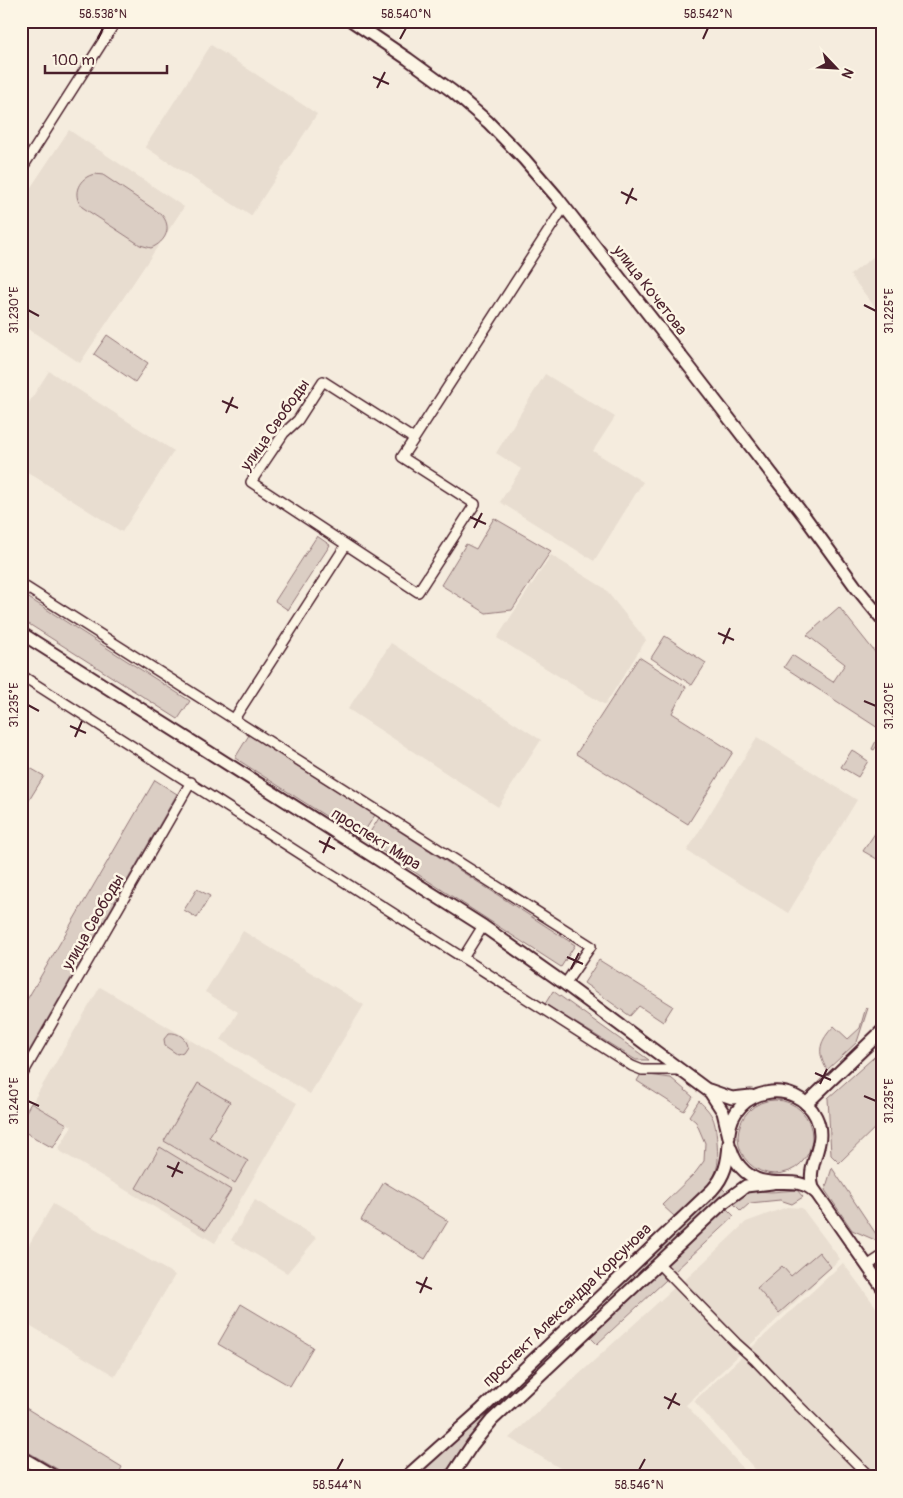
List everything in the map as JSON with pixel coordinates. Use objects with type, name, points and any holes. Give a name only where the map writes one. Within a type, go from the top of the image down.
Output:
[{"type":"main road","name":"улица Кочетова","points":[[352,21],[408,59],[467,103],[512,146],[556,196],[727,415],[855,586],[882,619]]},
{"type":"main road","name":"проспект Мира","points":[[21,633],[483,926],[565,984],[703,1086],[715,1098],[723,1112],[729,1140]]},
{"type":"main road","points":[[806,1104],[882,1031]]},
{"type":"main road","name":"проспект Мира","points":[[703,1086],[718,1094],[732,1098],[760,1093]]},
{"type":"main road","points":[[815,1192],[811,1178],[819,1149],[820,1132],[819,1124],[812,1110],[806,1104],[785,1092],[760,1093],[746,1101],[735,1114],[729,1140],[735,1160],[740,1167],[754,1178],[776,1182],[800,1183],[808,1186],[815,1192],[882,1287]]},
{"type":"main road","name":"проспект Александра Корсунова","points":[[406,1477],[414,1472],[489,1402],[712,1190],[724,1172],[728,1157],[729,1140]]},
{"type":"main road","points":[[776,1182],[798,1176],[805,1171],[816,1157],[819,1149]]},
{"type":"main road","name":"проспект Александра Корсунова","points":[[451,1477],[472,1445],[492,1420],[658,1263],[741,1188],[754,1184],[776,1182]]},
{"type":"main road","points":[[21,1457],[55,1477]]},
{"type":"main road","points":[[21,1472],[28,1477]]},
{"type":"street","points":[[21,170],[116,21]]},
{"type":"street","name":"улица Свободы","points":[[414,439],[323,381],[298,420],[284,433],[251,482],[418,592],[475,504],[402,457],[414,439],[564,208]]},
{"type":"street","points":[[234,719],[346,545]]},
{"type":"street","points":[[21,584],[591,946],[565,984]]},
{"type":"street","points":[[21,674],[632,1066],[642,1070],[682,1070]]},
{"type":"street","name":"улица Свободы","points":[[21,1077],[191,782]]},
{"type":"street","points":[[463,958],[483,926]]},
{"type":"street","points":[[867,1266],[882,1256]]},
{"type":"street","points":[[658,1263],[870,1477]]},
{"type":"shaded area","points":[[211,45],[317,114],[251,216],[145,147]]},
{"type":"shaded area","points":[[69,130],[184,207],[80,363],[21,324],[21,202]]},
{"type":"shaded area","points":[[95,174],[103,175],[161,214],[167,224],[167,229],[161,242],[151,248],[140,245],[82,207],[77,197],[78,187],[81,182]]},
{"type":"shaded area","points":[[882,250],[882,316],[850,275]]},
{"type":"shaded area","points":[[107,335],[148,363],[135,382],[94,354]]},
{"type":"shaded area","points":[[49,371],[174,451],[122,532],[21,468],[21,415]]},
{"type":"shaded area","points":[[545,374],[615,417],[593,451],[643,482],[594,561],[500,502],[521,469],[496,453]]},
{"type":"shaded area","points":[[494,518],[551,551],[512,610],[486,613],[441,585],[466,544],[476,549]]},
{"type":"shaded area","points":[[317,536],[330,545],[288,610],[275,601]]},
{"type":"shaded area","points":[[551,555],[604,588],[646,640],[605,705],[497,638]]},
{"type":"shaded area","points":[[21,593],[190,701],[178,719],[21,619]]},
{"type":"shaded area","points":[[839,607],[882,661],[882,738],[874,750],[872,749],[880,733],[877,730],[878,728],[784,667],[792,655],[833,682],[845,664],[807,635]]},
{"type":"shaded area","points":[[665,636],[706,663],[692,685],[651,658]]},
{"type":"shaded area","points":[[391,643],[541,740],[498,807],[348,709]]},
{"type":"shaded area","points":[[639,657],[686,687],[672,713],[733,752],[688,824],[576,754]]},
{"type":"shaded area","points":[[249,735],[375,815],[360,838],[235,758]]},
{"type":"shaded area","points":[[757,737],[857,800],[788,913],[687,851]]},
{"type":"shaded area","points":[[852,750],[868,761],[858,777],[841,767]]},
{"type":"shaded area","points":[[25,765],[44,776],[23,810],[21,809],[21,771]]},
{"type":"shaded area","points":[[155,780],[177,794],[21,1065],[21,1010]]},
{"type":"shaded area","points":[[379,818],[575,945],[561,967],[365,840]]},
{"type":"shaded area","points":[[882,823],[882,862],[863,851]]},
{"type":"shaded area","points":[[197,889],[210,896],[197,918],[184,910]]},
{"type":"shaded area","points":[[243,931],[364,1005],[310,1094],[221,1040],[238,1012],[205,992]]},
{"type":"shaded area","points":[[599,960],[673,1006],[663,1022],[639,1006],[630,1016],[584,983]]},
{"type":"shaded area","points":[[100,987],[297,1103],[215,1243],[58,1150],[72,1126],[32,1103]]},
{"type":"shaded area","points":[[553,991],[649,1060],[636,1060],[545,1004]]},
{"type":"shaded area","points":[[866,1007],[868,1008],[857,1042],[827,1070],[821,1057],[821,1046],[825,1037],[834,1026],[848,1039],[860,1028]]},
{"type":"shaded area","points":[[169,1033],[178,1035],[185,1040],[187,1046],[183,1052],[177,1054],[165,1046],[164,1039]]},
{"type":"shaded area","points":[[882,1050],[882,1121],[839,1163],[831,1155],[828,1098]]},
{"type":"shaded area","points":[[641,1074],[671,1078],[693,1097],[684,1111],[637,1081]]},
{"type":"shaded area","points":[[198,1083],[230,1102],[209,1137],[248,1161],[235,1183],[164,1141]]},
{"type":"shaded area","points":[[775,1100],[796,1106],[806,1116],[812,1137],[806,1158],[796,1168],[775,1174],[754,1168],[744,1158],[738,1137],[744,1116],[754,1106]]},
{"type":"shaded area","points":[[699,1101],[711,1114],[714,1123],[718,1158],[717,1169],[702,1192],[674,1216],[662,1205],[695,1173],[704,1161],[705,1143],[696,1122],[689,1116]]},
{"type":"shaded area","points":[[31,1103],[67,1124],[53,1148],[21,1130],[21,1120]]},
{"type":"shaded area","points":[[160,1147],[231,1190],[206,1230],[136,1188]]},
{"type":"shaded area","points":[[832,1168],[882,1243],[852,1230],[825,1190]]},
{"type":"shaded area","points":[[384,1182],[448,1221],[425,1259],[361,1220]]},
{"type":"shaded area","points":[[722,1188],[727,1193],[480,1426],[461,1449],[443,1477],[417,1477],[420,1471]]},
{"type":"shaded area","points":[[746,1190],[771,1192],[797,1190],[803,1197],[792,1204],[780,1200],[750,1203],[741,1211],[731,1201]]},
{"type":"shaded area","points":[[255,1200],[317,1238],[287,1273],[231,1240]]},
{"type":"shaded area","points":[[53,1204],[175,1275],[115,1376],[21,1320],[21,1258]]},
{"type":"shaded area","points":[[787,1207],[802,1208],[840,1259],[747,1348],[683,1282],[746,1222]]},
{"type":"shaded area","points":[[726,1208],[734,1216],[674,1272],[666,1264]]},
{"type":"shaded area","points":[[819,1252],[831,1267],[779,1313],[757,1288],[782,1266],[791,1276]]},
{"type":"shaded area","points":[[843,1263],[882,1315],[882,1477],[762,1477],[694,1401]]},
{"type":"shaded area","points":[[659,1272],[666,1280],[597,1344],[589,1336]]},
{"type":"shaded area","points":[[675,1287],[739,1355],[686,1405],[751,1477],[575,1477],[509,1438]]},
{"type":"shaded area","points":[[241,1304],[313,1347],[290,1386],[218,1344]]},
{"type":"shaded area","points":[[21,1405],[122,1467],[117,1477],[71,1477],[21,1448]]}]
